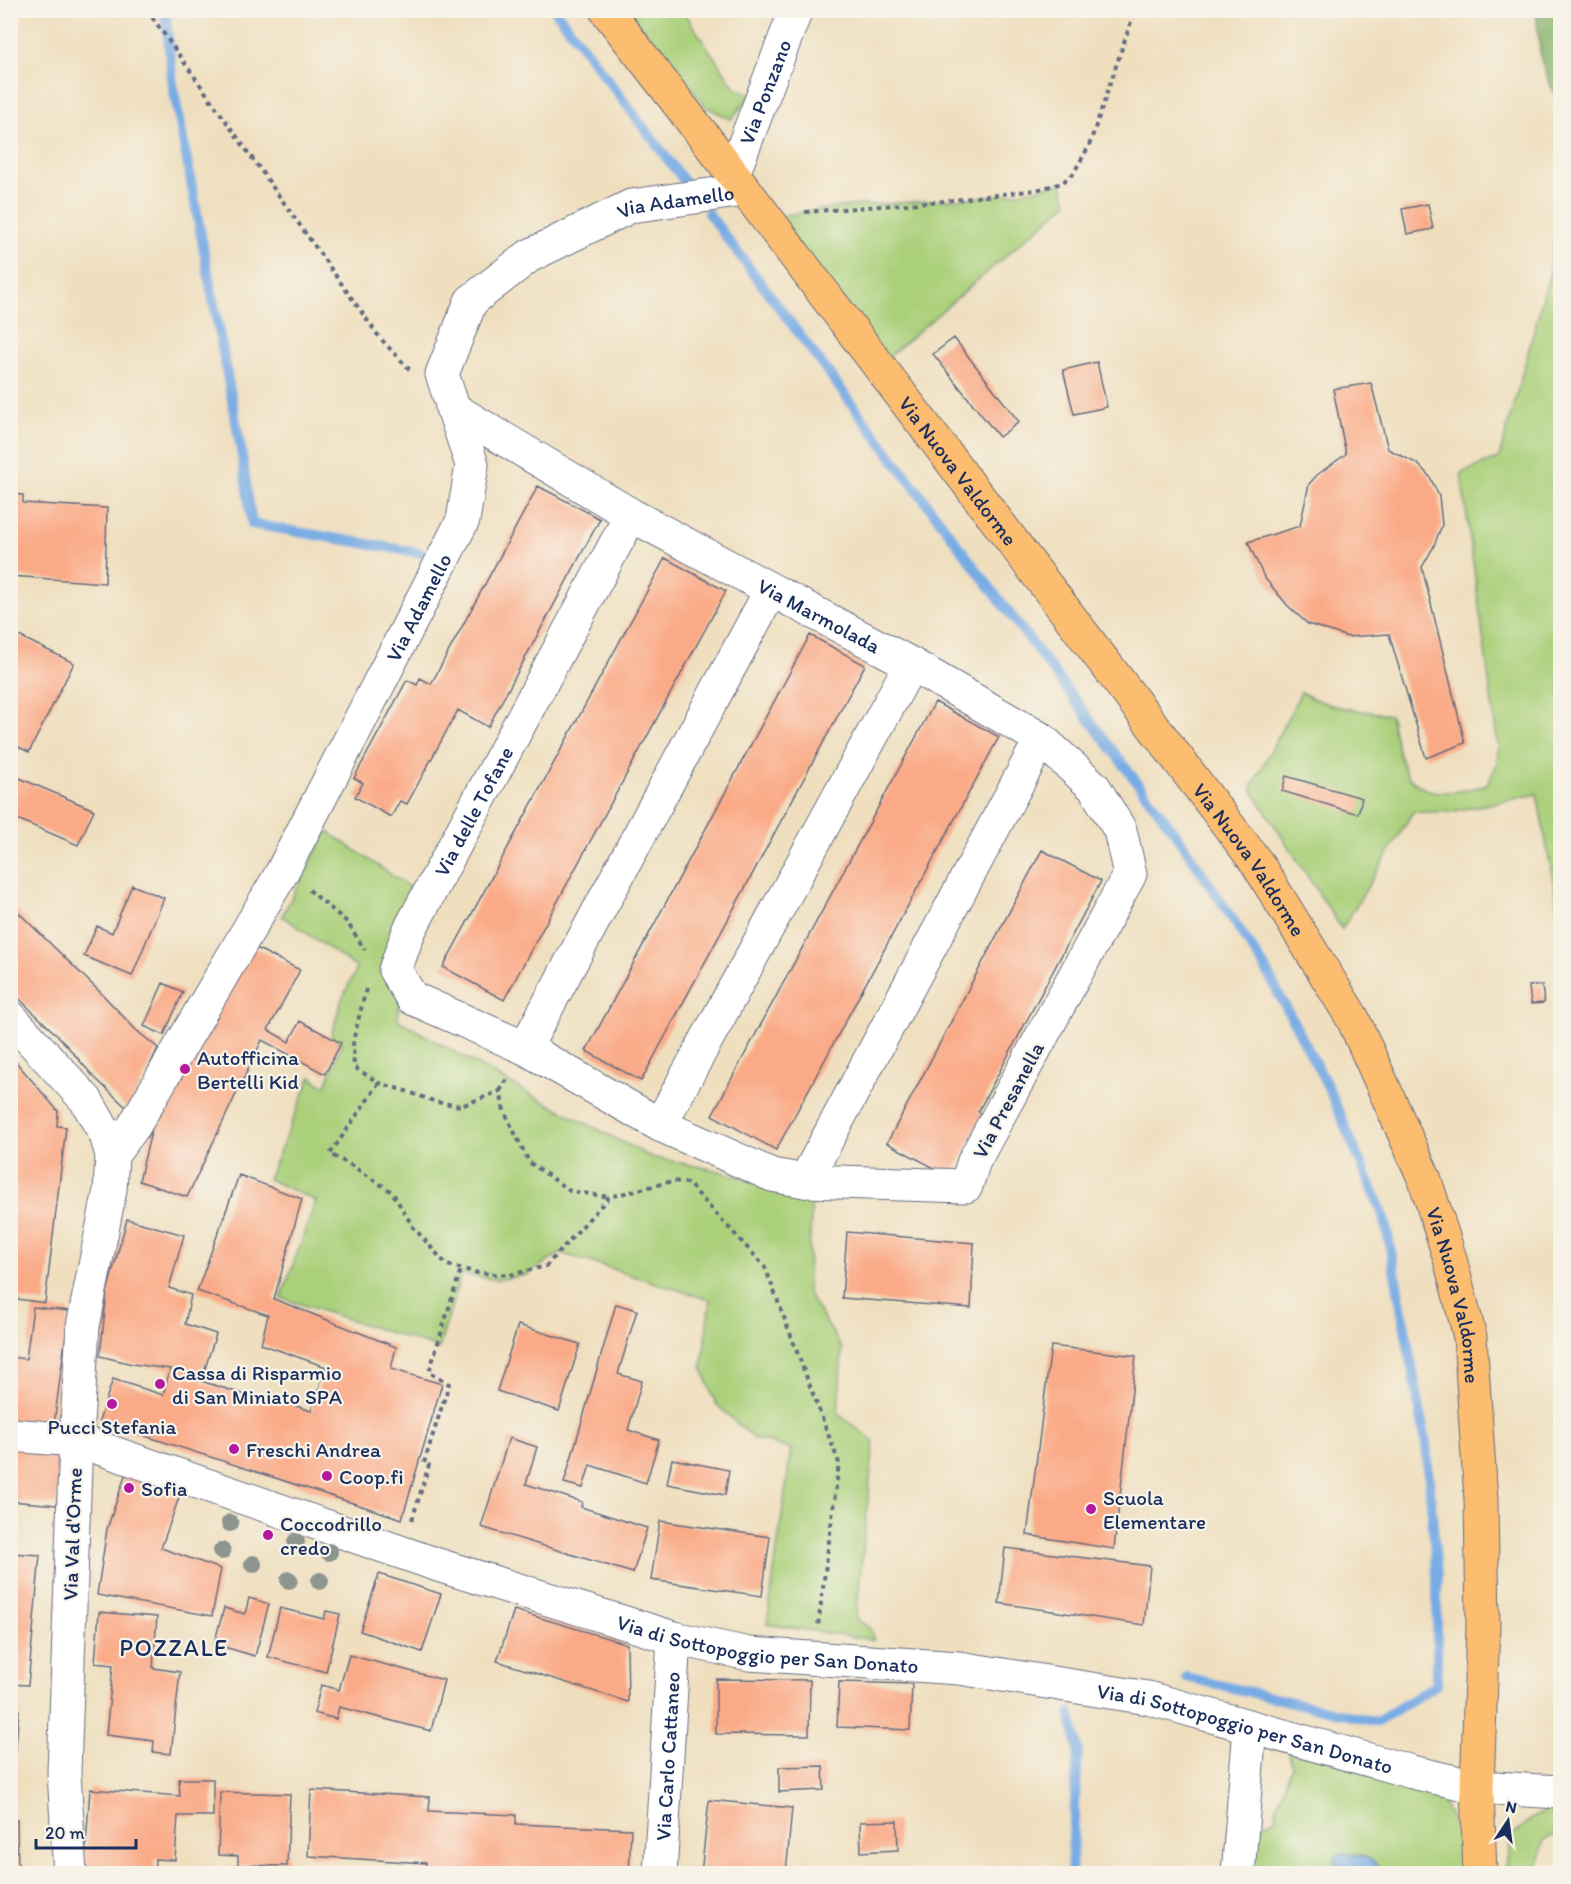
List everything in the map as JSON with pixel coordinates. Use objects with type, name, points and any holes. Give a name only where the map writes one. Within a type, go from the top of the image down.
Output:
[{"type":"main road","name":"Via Nuova Valdorme","points":[[606,10],[1257,863],[1353,1019],[1425,1180],[1450,1258],[1470,1338],[1481,1500],[1482,1603],[1477,1786],[1480,1874]]},
{"type":"street","name":"Via Ponzano","points":[[739,182],[796,10]]},
{"type":"street","name":"Via Adamello","points":[[112,1155],[134,1126],[281,873],[463,520],[472,465],[442,374],[471,301],[529,256],[631,207],[739,182]]},
{"type":"street","name":"Via Marmolada","points":[[452,408],[631,515],[911,664],[1041,740],[1094,787],[1120,830],[1130,874]]},
{"type":"street","name":"Via delle Tofane","points":[[631,515],[409,931],[395,970],[412,998],[525,1048],[660,1125]]},
{"type":"street","points":[[525,1048],[771,590]]},
{"type":"street","points":[[660,1125],[911,664]]},
{"type":"street","points":[[805,1180],[1041,740]]},
{"type":"street","name":"Via Presanella","points":[[660,1125],[772,1175],[805,1180],[966,1186],[974,1161],[1130,874]]},
{"type":"street","name":"Via Val d'Orme","points":[[10,1017],[86,1100],[106,1135],[112,1155],[110,1190],[83,1326],[76,1440],[64,1772],[70,1874]]},
{"type":"street","name":"Via di Sottopoggio per San Donato","points":[[10,1435],[76,1440],[438,1565],[674,1638],[749,1654],[902,1662],[1005,1674],[1148,1698],[1412,1772],[1477,1786]]},
{"type":"street","name":"Via Carlo Cattaneo","points":[[660,1874],[674,1638]]},
{"type":"street","points":[[1238,1874],[1250,1727]]},
{"type":"street","points":[[1477,1786],[1560,1792]]},
{"type":"path","points":[[147,10],[380,338],[415,375],[442,374]]},
{"type":"path","points":[[767,219],[816,210],[945,201],[1036,190],[1062,183],[1073,174],[1089,146],[1135,10]]},
{"type":"path","points":[[281,873],[314,893],[347,922],[365,948],[368,959]]},
{"type":"path","points":[[368,981],[353,1041],[354,1067],[379,1083],[436,1102],[461,1106],[500,1091],[504,1111],[529,1162],[570,1191],[609,1197],[673,1181],[688,1183],[765,1267],[839,1463],[813,1659]]},
{"type":"path","points":[[379,1083],[330,1154],[392,1192],[413,1227],[447,1265],[478,1273],[510,1275],[546,1266],[609,1197]]},
{"type":"path","points":[[409,1529],[429,1465],[424,1463],[449,1384],[429,1372],[461,1269]]},
{"type":"green space","points":[[630,11],[683,11],[735,88],[752,94],[731,119],[706,107]]},
{"type":"green space","points":[[1536,11],[1560,11],[1560,110],[1541,60]]},
{"type":"green space","points":[[1062,183],[1067,203],[878,366],[767,219],[847,207],[1001,195]]},
{"type":"green space","points":[[1560,197],[1560,282],[1549,276]]},
{"type":"green space","points":[[1549,276],[1560,282],[1560,917],[1537,794],[1450,812],[1413,812],[1342,929],[1251,789],[1301,692],[1333,705],[1390,715],[1399,756],[1405,771],[1417,784],[1426,789],[1446,792],[1468,790],[1487,784],[1497,764],[1498,748],[1461,473],[1499,458]]},
{"type":"green space","points":[[327,831],[424,897],[400,999],[398,1020],[522,1090],[651,1157],[716,1170],[812,1199],[807,1292],[842,1348],[838,1414],[874,1441],[856,1618],[870,1629],[874,1640],[767,1624],[791,1449],[753,1438],[716,1404],[702,1367],[710,1300],[561,1253],[526,1275],[497,1280],[461,1274],[439,1348],[281,1298],[316,1201],[268,1179],[311,1077],[325,1087],[342,1043],[331,1036],[342,999],[357,968],[282,916]]},
{"type":"green space","points":[[1285,1737],[1422,1785],[1443,1804],[1456,1827],[1466,1873],[1380,1873],[1379,1867],[1361,1855],[1342,1853],[1336,1865],[1346,1873],[1238,1874],[1241,1836],[1276,1818],[1277,1805],[1292,1766]]},
{"type":"green space","points":[[1560,1804],[1560,1833],[1544,1840],[1537,1873],[1504,1874],[1512,1837],[1531,1819]]},
{"type":"water","points":[[1342,1853],[1371,1859],[1380,1873],[1346,1873],[1337,1866],[1335,1861],[1336,1855]]},
{"type":"building","points":[[1428,204],[1433,229],[1407,234],[1402,209]]},
{"type":"building","points":[[954,338],[1019,422],[999,437],[933,354]]},
{"type":"building","points":[[1097,362],[1107,407],[1074,414],[1063,370]]},
{"type":"building","points":[[1371,383],[1388,449],[1418,464],[1430,477],[1439,496],[1442,525],[1422,567],[1465,743],[1426,758],[1389,634],[1348,637],[1308,624],[1288,606],[1264,577],[1248,542],[1300,526],[1309,484],[1317,475],[1346,454],[1333,389]]},
{"type":"building","points":[[538,486],[600,519],[488,727],[458,710],[407,804],[400,801],[391,817],[355,797],[363,783],[354,778],[407,680],[417,685],[420,678],[431,684]]},
{"type":"building","points":[[10,494],[23,495],[23,503],[107,508],[105,583],[10,576]]},
{"type":"building","points":[[665,558],[726,591],[504,1000],[443,967]]},
{"type":"building","points":[[17,635],[74,663],[29,752],[10,743],[10,648]]},
{"type":"building","points":[[810,635],[865,665],[641,1081],[586,1051]]},
{"type":"building","points":[[935,702],[999,737],[776,1150],[712,1115]]},
{"type":"building","points":[[10,774],[94,810],[78,845],[10,816]]},
{"type":"building","points":[[1286,776],[1362,798],[1358,814],[1282,791]]},
{"type":"building","points":[[1042,850],[1101,881],[978,1112],[984,1115],[951,1177],[887,1143]]},
{"type":"building","points":[[132,885],[164,898],[132,976],[84,956],[97,926],[112,933]]},
{"type":"building","points":[[10,901],[20,914],[136,1030],[158,1048],[129,1110],[10,990]]},
{"type":"building","points":[[248,944],[300,970],[268,1030],[289,1042],[300,1021],[341,1043],[325,1074],[262,1040],[187,1197],[139,1181],[153,1124]]},
{"type":"building","points":[[163,983],[183,992],[164,1035],[144,1026]]},
{"type":"building","points":[[1542,985],[1544,1003],[1531,1004],[1529,986]]},
{"type":"building","points":[[10,1055],[58,1111],[57,1126],[66,1127],[45,1303],[10,1298]]},
{"type":"building","points":[[239,1175],[302,1199],[274,1299],[396,1347],[391,1369],[442,1384],[402,1519],[99,1421],[113,1379],[163,1395],[170,1369],[132,1364],[100,1356],[107,1292],[127,1219],[184,1235],[169,1288],[191,1295],[185,1324],[216,1334],[201,1381],[265,1401],[267,1396],[311,1411],[326,1367],[261,1344],[268,1315],[197,1291]]},
{"type":"building","points":[[847,1232],[974,1243],[971,1308],[842,1298]]},
{"type":"building","points":[[616,1304],[637,1310],[618,1374],[642,1381],[628,1430],[659,1440],[646,1483],[590,1465],[583,1488],[564,1483]]},
{"type":"building","points":[[33,1307],[69,1311],[53,1431],[10,1426],[10,1357],[26,1359]]},
{"type":"building","points":[[518,1325],[580,1344],[559,1411],[497,1391]]},
{"type":"building","points":[[1051,1346],[1136,1356],[1114,1549],[1027,1535]]},
{"type":"building","points":[[509,1438],[537,1447],[526,1484],[582,1502],[581,1507],[647,1528],[633,1573],[481,1527]]},
{"type":"building","points":[[10,1446],[62,1450],[57,1505],[10,1501]]},
{"type":"building","points":[[672,1459],[729,1470],[725,1495],[667,1484]]},
{"type":"building","points":[[126,1473],[181,1492],[161,1548],[221,1569],[212,1616],[97,1595],[107,1529]]},
{"type":"building","points":[[660,1521],[770,1537],[762,1596],[651,1580]]},
{"type":"building","points":[[1005,1548],[1150,1566],[1144,1625],[999,1603]]},
{"type":"building","points":[[10,1553],[40,1555],[28,1685],[10,1684]]},
{"type":"building","points":[[379,1574],[441,1594],[422,1652],[360,1631]]},
{"type":"building","points":[[249,1598],[269,1604],[255,1656],[214,1644],[224,1608],[245,1614]]},
{"type":"building","points":[[280,1608],[324,1619],[326,1611],[340,1614],[326,1672],[268,1657]]},
{"type":"building","points":[[514,1610],[627,1644],[628,1702],[497,1661]]},
{"type":"building","points":[[99,1612],[157,1617],[153,1668],[180,1672],[171,1754],[153,1752],[154,1741],[106,1735],[113,1665],[95,1663]]},
{"type":"building","points":[[349,1655],[444,1680],[431,1731],[339,1707],[336,1719],[314,1713],[321,1685],[339,1690]]},
{"type":"building","points":[[716,1679],[810,1680],[809,1735],[716,1734]]},
{"type":"building","points":[[839,1682],[912,1684],[910,1730],[837,1727]]},
{"type":"building","points":[[10,1709],[19,1710],[13,1782],[10,1781]]},
{"type":"building","points":[[823,1766],[824,1790],[779,1792],[779,1767]]},
{"type":"building","points":[[179,1779],[213,1779],[213,1816],[178,1816],[175,1860],[155,1859],[154,1874],[84,1872],[90,1789],[180,1796]]},
{"type":"building","points":[[311,1790],[430,1797],[429,1811],[516,1815],[516,1824],[631,1829],[629,1874],[425,1874],[426,1863],[308,1856]]},
{"type":"building","points":[[220,1792],[290,1794],[287,1866],[238,1865],[238,1856],[218,1855]]},
{"type":"building","points":[[709,1800],[792,1808],[786,1874],[701,1874]]},
{"type":"building","points":[[10,1820],[17,1820],[18,1874],[10,1874]]},
{"type":"building","points":[[897,1821],[898,1850],[861,1852],[860,1822]]},
{"type":"waterway","points":[[165,10],[173,86],[241,449],[252,524],[420,553]]},
{"type":"waterway","points":[[555,10],[684,181]]},
{"type":"waterway","points":[[708,213],[1178,837],[1265,968],[1328,1087],[1385,1219],[1426,1444],[1437,1574],[1437,1684],[1377,1722],[1186,1677]]},
{"type":"waterway","points":[[1070,1713],[1078,1749],[1071,1874]]},
{"type":"place","name":"Autofficina Bertelli Kid","points":[[185,1069]]},
{"type":"place","name":"Cassa di Risparmio di San Miniato SPA","points":[[160,1384]]},
{"type":"place","name":"Pucci Stefania","points":[[112,1404]]},
{"type":"place","name":"Freschi Andrea","points":[[234,1449]]},
{"type":"place","name":"Coop.fi","points":[[327,1476]]},
{"type":"place","name":"Sofia","points":[[129,1488]]},
{"type":"place","name":"Scuola Elementare","points":[[1091,1509]]},
{"type":"place","name":"Coccodrillo credo","points":[[268,1535]]},
{"type":"district","name":"POZZALE","points":[[174,1647]]}]
